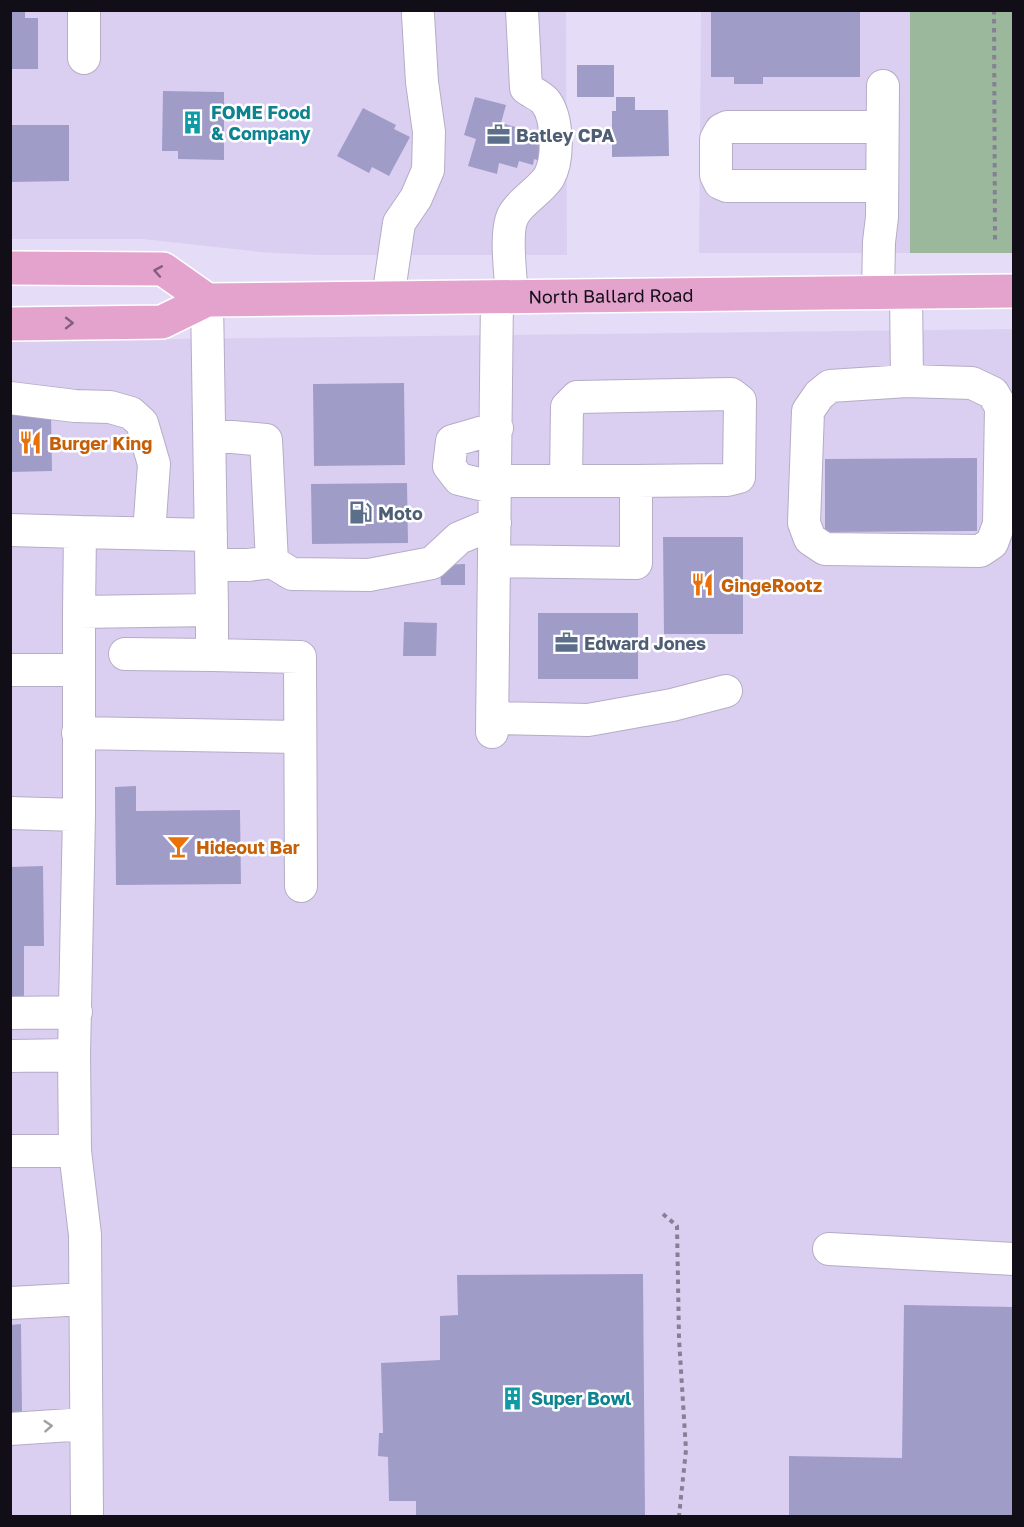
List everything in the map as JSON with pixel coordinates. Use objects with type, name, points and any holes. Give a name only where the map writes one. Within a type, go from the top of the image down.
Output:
[{"type":"main road","points":[[10,268],[163,269],[207,300]]},
{"type":"main road","name":"North Ballard Road","points":[[10,324],[162,322],[207,300],[1014,291]]},
{"type":"lane","points":[[84,10],[84,58]]},
{"type":"lane","points":[[522,10],[526,88],[545,100],[556,127],[554,161],[549,176],[513,214],[508,245],[496,429],[493,725],[588,720],[672,705],[726,691]]},
{"type":"lane","points":[[388,298],[399,223],[416,198],[428,171],[429,132],[422,82],[418,15]]},
{"type":"lane","points":[[883,86],[882,186],[892,293],[907,381]]},
{"type":"lane","points":[[882,127],[727,127],[721,130],[716,139],[716,175],[720,183],[727,186],[882,186]]},
{"type":"lane","points":[[207,300],[212,655]]},
{"type":"lane","points":[[907,381],[972,383],[993,393],[1001,407],[999,524],[992,543],[980,551],[825,549],[810,539],[804,523],[808,411],[819,395],[830,386],[907,381]]},
{"type":"lane","points":[[496,429],[452,441],[449,466],[459,479],[496,485],[566,481],[727,480],[739,477],[740,400],[731,394],[577,397],[567,407],[566,481]]},
{"type":"lane","points":[[10,398],[75,406],[110,407],[130,413],[142,423],[154,464],[149,533]]},
{"type":"lane","points":[[210,435],[266,440],[272,562]]},
{"type":"lane","points":[[495,561],[636,563],[636,481]]},
{"type":"lane","points":[[10,530],[149,533],[211,550],[248,565],[272,562],[292,574],[369,575],[432,563],[459,538],[495,523]]},
{"type":"lane","points":[[80,532],[79,815],[74,1055],[75,1151],[85,1235],[87,1516]]},
{"type":"lane","points":[[79,612],[212,610]]},
{"type":"lane","points":[[124,654],[300,657],[301,886]]},
{"type":"lane","points":[[10,670],[79,670]]},
{"type":"lane","points":[[78,732],[300,737]]},
{"type":"lane","points":[[10,813],[79,815]]},
{"type":"lane","points":[[10,1013],[76,1012]]},
{"type":"lane","points":[[10,1056],[74,1055]]},
{"type":"lane","points":[[10,1151],[75,1151]]},
{"type":"lane","points":[[829,1250],[1014,1259]]},
{"type":"lane","points":[[10,1303],[85,1299]]},
{"type":"lane","points":[[10,1429],[86,1424]]},
{"type":"path","points":[[994,10],[995,241]]},
{"type":"path","points":[[663,1214],[677,1227],[679,1339],[686,1450],[679,1516]]},
{"type":"shaded area","points":[[10,11],[566,11],[567,255],[317,255],[260,252],[143,239],[11,239]]},
{"type":"shaded area","points":[[701,11],[910,11],[910,253],[699,253]]},
{"type":"shaded area","points":[[1013,329],[1013,1516],[11,1516],[10,341]]},
{"type":"green space","points":[[910,11],[1013,11],[1013,253],[910,253]]},
{"type":"building","points":[[10,10],[25,10],[25,18],[38,18],[38,69],[10,69]]},
{"type":"building","points":[[711,10],[860,10],[860,77],[763,77],[763,84],[734,84],[734,77],[711,77]]},
{"type":"building","points":[[577,65],[614,65],[614,97],[577,97]]},
{"type":"building","name":"FOME Food & Company","points":[[163,91],[224,92],[224,160],[178,159],[178,151],[162,151]]},
{"type":"building","points":[[475,97],[506,105],[501,123],[542,134],[540,145],[544,146],[540,161],[534,159],[533,165],[519,161],[517,168],[499,163],[497,174],[468,166],[476,139],[464,135]]},
{"type":"building","points":[[616,97],[635,97],[635,110],[668,110],[669,156],[612,157],[612,111],[616,111]]},
{"type":"building","points":[[363,108],[396,125],[394,129],[410,137],[389,176],[372,167],[369,173],[337,156]]},
{"type":"building","points":[[10,125],[69,125],[69,181],[10,182]]},
{"type":"building","points":[[404,383],[405,465],[314,466],[313,384]]},
{"type":"building","name":"Burger King","points":[[10,415],[51,415],[52,471],[10,472]]},
{"type":"building","points":[[977,458],[977,531],[825,532],[825,459]]},
{"type":"building","name":"Moto","points":[[407,483],[408,543],[312,544],[311,484]]},
{"type":"building","name":"GingeRootz","points":[[663,537],[743,537],[743,634],[664,634]]},
{"type":"building","points":[[465,564],[465,585],[441,585],[440,565]]},
{"type":"building","points":[[538,613],[638,613],[638,679],[538,679]]},
{"type":"building","points":[[404,622],[437,623],[436,656],[403,656]]},
{"type":"building","name":"Hideout Bar","points":[[136,786],[136,811],[240,810],[241,884],[116,885],[115,787]]},
{"type":"building","points":[[43,866],[44,946],[24,946],[24,1006],[10,1006],[10,867]]},
{"type":"building","name":"Super Bowl","points":[[643,1274],[645,1516],[416,1516],[416,1501],[389,1501],[388,1457],[378,1456],[379,1433],[383,1433],[381,1363],[440,1360],[440,1316],[458,1315],[457,1275]]},
{"type":"building","points":[[904,1305],[1014,1307],[1014,1516],[789,1516],[789,1456],[902,1458]]},
{"type":"building","points":[[21,1324],[22,1413],[10,1413],[10,1325]]},
{"type":"place","name":"FOME Food & Company","points":[[193,122]]},
{"type":"place","name":"Batley CPA","points":[[498,135]]},
{"type":"place","name":"Burger King","points":[[31,443]]},
{"type":"place","name":"Moto","points":[[360,513]]},
{"type":"place","name":"GingeRootz","points":[[703,585]]},
{"type":"place","name":"Edward Jones","points":[[566,643]]},
{"type":"place","name":"Hideout Bar","points":[[178,847]]},
{"type":"place","name":"Super Bowl","points":[[513,1398]]}]
